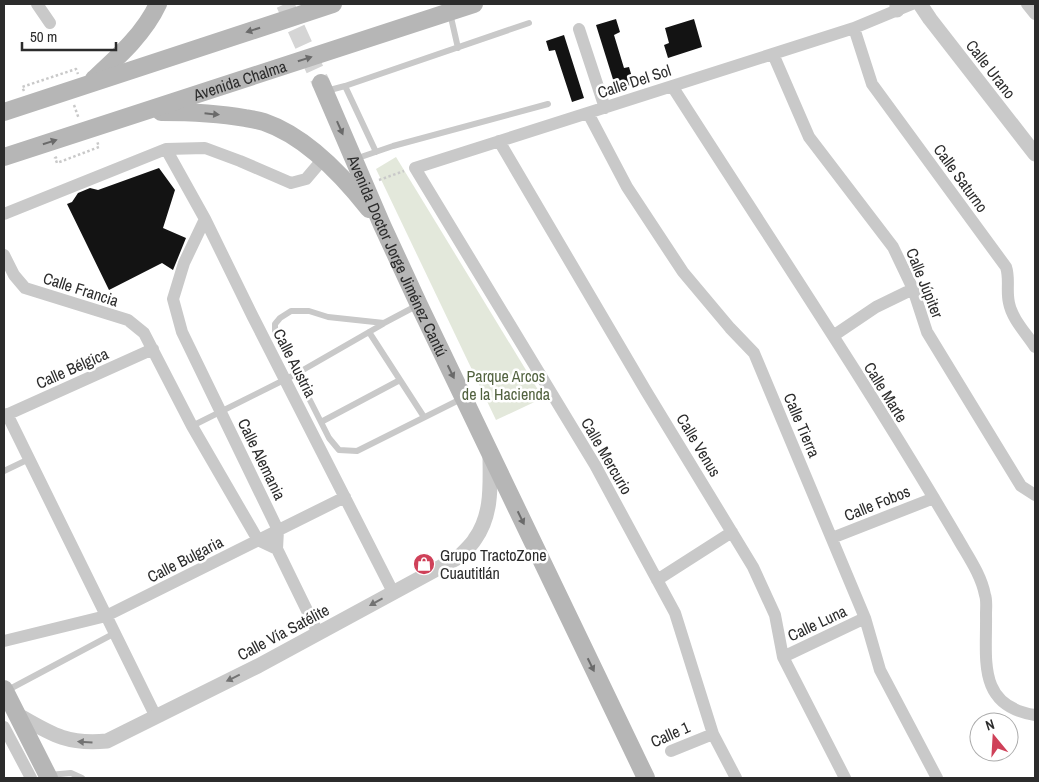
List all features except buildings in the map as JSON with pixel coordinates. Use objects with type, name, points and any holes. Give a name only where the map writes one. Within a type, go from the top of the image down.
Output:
[{"type":"main road","points":[[89,84],[122,53],[152,18],[158,4]]},
{"type":"main road","points":[[4,112],[333,4]]},
{"type":"main road","name":"Avenida Chalma","points":[[4,157],[146,112],[444,8],[474,4]]},
{"type":"main road","name":"Avenida Doctor Jorge Jiménez Cantú","points":[[323,87],[382,225],[419,305],[646,778]]},
{"type":"main road","points":[[146,112],[206,113],[264,122],[301,142],[323,159],[344,178],[382,225]]},
{"type":"main road","points":[[4,690],[18,714],[42,777]]},
{"type":"street","points":[[37,4],[50,23]]},
{"type":"street","name":"Calle Del Sol","points":[[415,168],[854,28],[897,7],[912,4]]},
{"type":"street","name":"Calle Urano","points":[[920,4],[1035,154]]},
{"type":"street","points":[[1027,4],[1035,14]]},
{"type":"street","name":"Calle Saturno","points":[[854,28],[872,84],[1006,267],[1009,276],[1008,301],[1012,314],[1035,347]]},
{"type":"street","points":[[579,29],[604,108]]},
{"type":"street","name":"Calle Júpiter","points":[[773,54],[809,137],[893,246],[914,289],[927,332],[1021,486],[1035,495]]},
{"type":"street","name":"Calle Marte","points":[[672,86],[833,336],[974,566],[986,595],[986,669],[990,684],[1003,702],[1023,713],[1035,715]]},
{"type":"street","name":"Calle Tierra","points":[[588,113],[627,187],[683,272],[730,328],[754,353],[865,618],[880,670],[937,778]]},
{"type":"street","name":"Calle Venus","points":[[499,141],[556,240],[753,567],[775,615],[783,656],[845,778]]},
{"type":"street","points":[[4,214],[166,149],[205,148],[291,183],[306,179],[323,159]]},
{"type":"street","name":"Calle Austria","points":[[166,149],[291,377],[345,498],[393,592]]},
{"type":"street","name":"Calle Mercurio","points":[[415,168],[595,465],[675,613],[713,734],[736,778]]},
{"type":"street","name":"Calle Alemania","points":[[206,219],[184,263],[173,299],[182,332],[278,530],[277,549],[318,633]]},
{"type":"street","name":"Calle Francia","points":[[4,255],[14,275],[25,288],[128,320],[144,333],[192,426],[258,540]]},
{"type":"street","points":[[833,336],[876,307],[914,289]]},
{"type":"street","name":"Calle Bélgica","points":[[5,415],[153,349]]},
{"type":"street","points":[[5,415],[29,459],[156,717]]},
{"type":"street","name":"Calle Vía Satélite","points":[[18,714],[43,730],[63,738],[85,743],[107,741],[258,666],[459,557],[475,539],[485,521],[490,503],[490,454]]},
{"type":"street","name":"Calle Bulgaria","points":[[4,642],[106,616],[345,498]]},
{"type":"street","name":"Calle Fobos","points":[[832,538],[934,498]]},
{"type":"street","points":[[657,580],[732,532]]},
{"type":"street","points":[[258,540],[277,549]]},
{"type":"street","name":"Calle Luna","points":[[783,656],[865,618]]},
{"type":"street","points":[[4,727],[42,777]]},
{"type":"street","name":"Calle 1","points":[[671,751],[713,734]]},
{"type":"lane","points":[[444,8],[458,48]]},
{"type":"lane","points":[[323,87],[345,86],[529,23]]},
{"type":"lane","points":[[345,86],[376,152]]},
{"type":"lane","points":[[354,159],[548,104]]},
{"type":"lane","points":[[192,426],[291,377],[419,305]]},
{"type":"lane","points":[[384,323],[328,317],[309,311],[291,311],[280,318],[275,324],[275,331],[291,377],[321,422],[329,438],[339,450],[357,452],[463,397]]},
{"type":"lane","points":[[369,332],[424,417]]},
{"type":"lane","points":[[321,422],[400,380]]},
{"type":"lane","points":[[4,471],[29,459]]},
{"type":"lane","points":[[4,690],[115,633]]},
{"type":"lane","points":[[42,777],[71,773],[82,778]]},
{"type":"path","points":[[22,87],[76,69],[78,75],[72,77]]},
{"type":"path","points":[[72,98],[81,126]]},
{"type":"path","points":[[63,154],[55,158],[57,163],[99,148]]},
{"type":"path","points":[[365,185],[415,168]]},
{"type":"green space","name":"Parque Arcos de la Hacienda","points":[[396,157],[543,398],[496,420],[376,169]]},
{"type":"tunnel","points":[[285,4],[321,83]]},
{"type":"place","name":"Grupo TractoZone Cuautitlán","points":[[424,564]]}]
